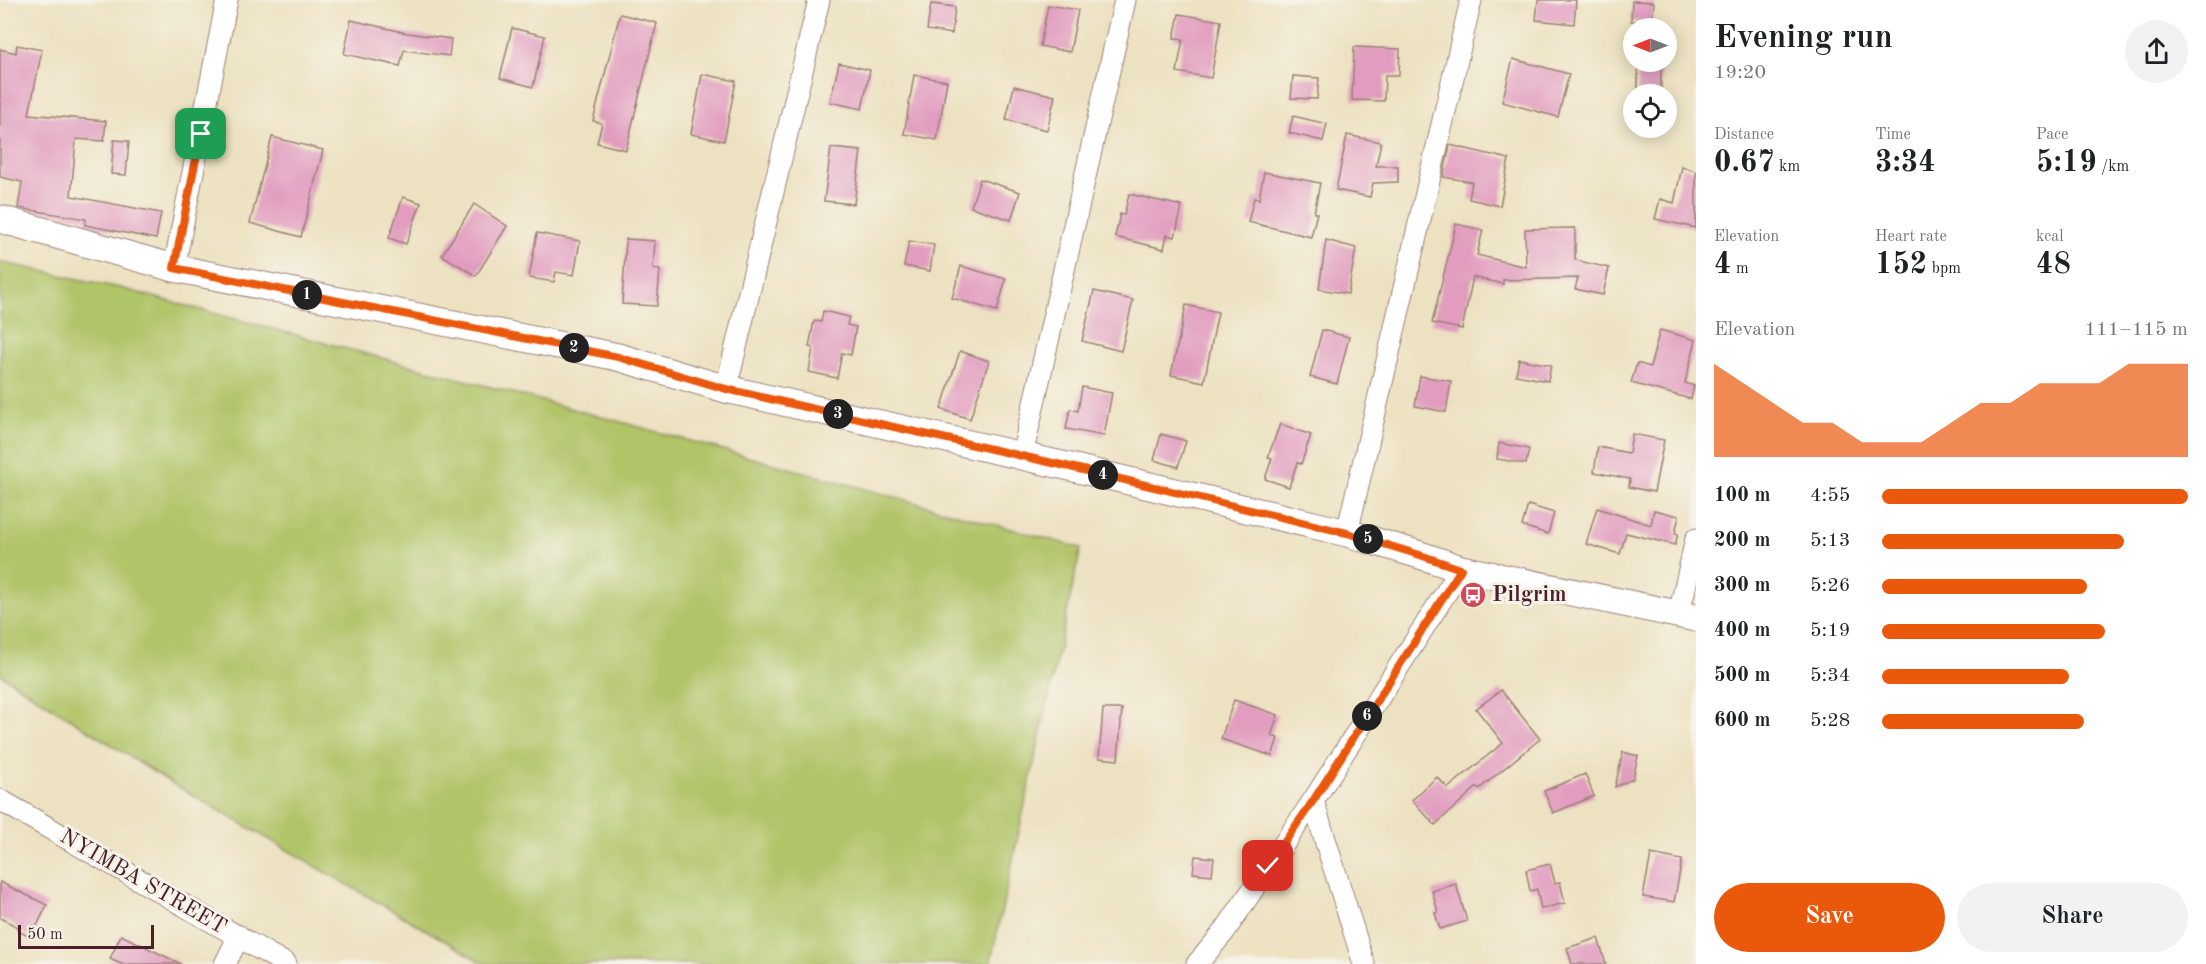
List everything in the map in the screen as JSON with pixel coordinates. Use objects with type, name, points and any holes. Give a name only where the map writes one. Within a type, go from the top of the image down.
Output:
[{"type":"street","points":[[174,268],[227,0]]},
{"type":"street","points":[[726,389],[819,0]]},
{"type":"street","points":[[1022,456],[1125,0]]},
{"type":"street","points":[[1347,533],[1471,0]]},
{"type":"street","points":[[0,219],[174,268],[618,357],[726,389],[1347,533],[1461,569],[1687,616],[1696,539]]},
{"type":"street","points":[[1197,964],[1224,932],[1313,801],[1461,569]]},
{"type":"street","name":"NYIMBA STREET","points":[[0,800],[286,964]]},
{"type":"street","points":[[1313,801],[1364,964]]},
{"type":"street","points":[[225,964],[239,936]]},
{"type":"green space","points":[[0,262],[120,288],[1081,548],[990,964],[485,964],[168,781],[0,674]]},
{"type":"building","points":[[1538,0],[1576,0],[1574,24],[1536,20]]},
{"type":"building","points":[[1632,1],[1654,2],[1652,18],[1631,18]]},
{"type":"building","points":[[931,4],[955,7],[952,34],[927,30]]},
{"type":"building","points":[[1048,5],[1078,10],[1070,52],[1040,46]]},
{"type":"building","points":[[620,14],[657,23],[626,150],[597,143],[602,123],[593,121]]},
{"type":"building","points":[[1179,14],[1221,21],[1211,78],[1177,72],[1183,39],[1174,38]]},
{"type":"building","points":[[351,20],[407,33],[451,39],[449,56],[404,50],[400,66],[344,54]]},
{"type":"building","points":[[512,28],[545,36],[533,87],[500,78]]},
{"type":"building","points":[[17,45],[42,50],[29,114],[106,121],[104,141],[76,139],[71,196],[161,213],[156,239],[85,225],[86,219],[18,208],[22,182],[0,177],[0,49],[16,53]]},
{"type":"building","points":[[1354,47],[1400,49],[1399,75],[1385,75],[1384,101],[1352,100]]},
{"type":"building","points":[[1513,59],[1569,74],[1558,117],[1502,102]]},
{"type":"building","points":[[839,63],[870,70],[862,109],[830,102]]},
{"type":"building","points":[[1638,72],[1661,72],[1661,84],[1638,84]]},
{"type":"building","points":[[702,74],[736,81],[724,141],[691,134]]},
{"type":"building","points":[[914,75],[947,81],[937,140],[904,134]]},
{"type":"building","points":[[1293,76],[1319,78],[1317,99],[1291,98]]},
{"type":"building","points":[[1014,86],[1055,96],[1047,130],[1006,120]]},
{"type":"building","points":[[1293,116],[1327,124],[1323,141],[1289,133]]},
{"type":"building","points":[[1347,135],[1381,142],[1376,166],[1398,166],[1398,182],[1373,183],[1370,197],[1336,190]]},
{"type":"building","points":[[272,137],[323,150],[301,237],[250,223]]},
{"type":"building","points":[[114,140],[129,141],[126,175],[111,174]]},
{"type":"building","points":[[1450,145],[1509,159],[1500,206],[1469,199],[1472,182],[1443,177]]},
{"type":"building","points":[[831,148],[861,151],[854,204],[824,201]]},
{"type":"building","points":[[1682,167],[1696,171],[1696,228],[1655,219],[1660,199],[1674,203]]},
{"type":"building","points":[[1264,172],[1320,183],[1314,213],[1317,213],[1311,237],[1248,222],[1254,198],[1259,199]]},
{"type":"building","points":[[980,179],[1020,192],[1011,220],[971,207]]},
{"type":"building","points":[[1129,194],[1182,206],[1175,237],[1167,235],[1164,249],[1115,237],[1120,214],[1124,215]]},
{"type":"building","points":[[403,197],[421,203],[406,244],[389,238]]},
{"type":"building","points":[[474,204],[507,226],[476,276],[442,255]]},
{"type":"building","points":[[1456,224],[1483,230],[1477,255],[1526,267],[1525,229],[1575,228],[1575,260],[1609,268],[1603,295],[1575,289],[1578,278],[1503,280],[1503,284],[1473,277],[1462,329],[1432,323]]},
{"type":"building","points":[[537,233],[580,241],[574,275],[556,272],[554,282],[529,278]]},
{"type":"building","points":[[626,239],[655,241],[653,269],[660,270],[657,306],[622,304]]},
{"type":"building","points":[[1326,240],[1356,248],[1348,294],[1319,289]]},
{"type":"building","points":[[909,241],[934,245],[930,271],[904,266]]},
{"type":"building","points":[[961,266],[1006,279],[997,311],[952,298]]},
{"type":"building","points":[[1094,291],[1133,300],[1121,351],[1082,341]]},
{"type":"building","points":[[1186,305],[1218,312],[1204,382],[1171,375]]},
{"type":"building","points":[[823,311],[849,317],[847,325],[856,327],[851,355],[842,353],[837,378],[809,372],[813,348],[809,347],[814,321],[821,322]]},
{"type":"building","points":[[1322,330],[1349,337],[1337,384],[1310,377]]},
{"type":"building","points":[[1660,330],[1696,340],[1685,383],[1694,386],[1691,399],[1631,383],[1637,363],[1650,367]]},
{"type":"building","points":[[960,351],[989,361],[970,419],[941,409]]},
{"type":"building","points":[[1519,359],[1551,365],[1548,381],[1516,375]]},
{"type":"building","points":[[1420,376],[1451,381],[1446,412],[1415,406]]},
{"type":"building","points":[[1082,387],[1112,393],[1104,436],[1066,429],[1070,409],[1078,411]]},
{"type":"building","points":[[1280,424],[1311,435],[1301,464],[1297,463],[1289,487],[1265,479],[1272,458],[1268,457]]},
{"type":"building","points":[[1161,434],[1186,441],[1178,467],[1154,460]]},
{"type":"building","points":[[1632,434],[1664,440],[1654,492],[1629,487],[1630,479],[1594,472],[1598,447],[1629,453]]},
{"type":"building","points":[[1499,443],[1529,449],[1526,464],[1497,459]]},
{"type":"building","points":[[1528,505],[1554,513],[1548,534],[1522,526]]},
{"type":"building","points":[[1597,508],[1651,525],[1654,510],[1679,516],[1675,545],[1626,533],[1620,554],[1586,544]]},
{"type":"building","points":[[1501,690],[1540,739],[1479,789],[1477,787],[1435,825],[1412,800],[1437,777],[1448,788],[1503,743],[1476,709]]},
{"type":"building","points":[[1234,700],[1278,715],[1271,736],[1278,738],[1272,756],[1221,739]]},
{"type":"building","points":[[1103,709],[1122,709],[1118,760],[1099,758]]},
{"type":"building","points":[[1623,752],[1638,756],[1633,779],[1615,787]]},
{"type":"building","points":[[1585,774],[1594,796],[1553,813],[1544,791]]},
{"type":"building","points":[[1651,854],[1682,860],[1674,902],[1643,897]]},
{"type":"building","points":[[1195,856],[1214,858],[1212,875],[1193,873]]},
{"type":"building","points":[[1550,864],[1555,883],[1560,882],[1565,903],[1541,909],[1537,889],[1530,891],[1526,870]]},
{"type":"building","points":[[0,882],[47,905],[31,938],[17,930],[18,927],[0,918]]},
{"type":"building","points":[[1456,884],[1467,921],[1440,929],[1432,891]]},
{"type":"building","points":[[121,935],[181,964],[121,964],[110,959]]},
{"type":"building","points":[[1598,938],[1606,964],[1572,964],[1567,948]]},
{"type":"place","name":"Pilgrim","points":[[1473,595]]},
{"type":"route","points":[[201,134],[174,268],[618,357],[726,389],[1347,533],[1461,569],[1313,801],[1268,866]]}]
